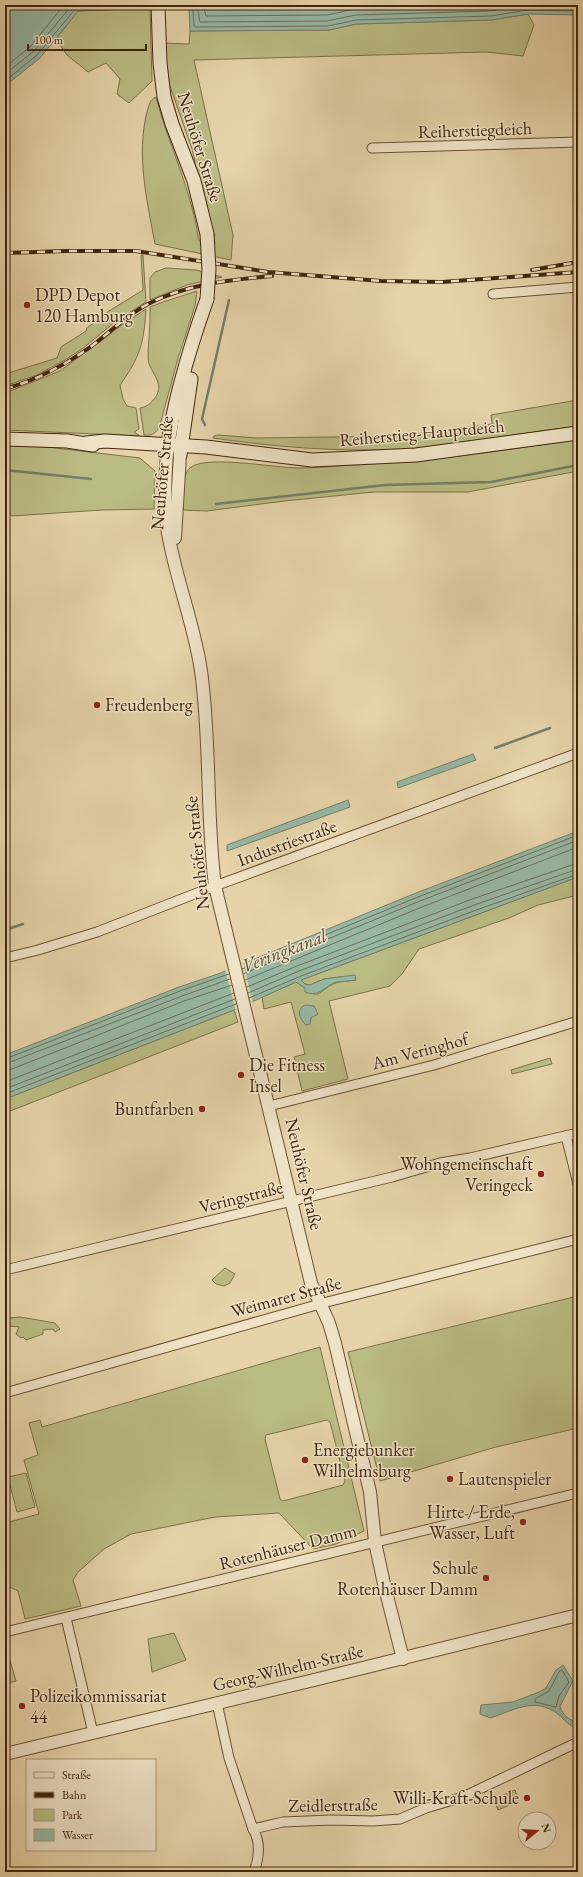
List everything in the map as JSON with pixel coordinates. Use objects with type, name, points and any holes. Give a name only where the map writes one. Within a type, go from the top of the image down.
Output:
[{"type":"main road","name":"Neuhöfer Straße","points":[[158,5],[160,63],[164,97],[172,124],[194,181],[207,234],[209,269],[205,318],[183,426],[174,450]]},
{"type":"main road","name":"Neuhöfer Straße","points":[[174,450],[186,364],[207,299]]},
{"type":"main road","points":[[183,426],[191,437],[206,448]]},
{"type":"main road","name":"Reiherstieg-Hauptdeich","points":[[5,439],[86,443],[105,449],[174,450],[206,448],[312,460],[416,455],[578,433]]},
{"type":"main road","name":"Reiherstieg-Hauptdeich","points":[[174,450],[232,458],[269,456]]},
{"type":"street","name":"Reiherstiegdeich","points":[[372,148],[578,142]]},
{"type":"street","points":[[493,294],[578,287]]},
{"type":"street","name":"Neuhöfer Straße","points":[[174,450],[166,513],[174,557],[201,670],[215,886],[311,1283],[319,1304],[361,1482],[373,1515],[376,1542],[384,1584],[403,1659]]},
{"type":"street","name":"Industriestraße","points":[[5,958],[38,950],[97,932],[215,886],[578,753]]},
{"type":"street","name":"Am Veringhof","points":[[269,1106],[441,1063],[578,1021]]},
{"type":"street","name":"Veringstraße","points":[[5,1270],[392,1177],[440,1162],[470,1158],[578,1133]]},
{"type":"street","points":[[566,1136],[578,1184]]},
{"type":"street","name":"Weimarer Straße","points":[[5,1393],[319,1304],[578,1240]]},
{"type":"street","name":"Rotenhäuser Damm","points":[[5,1632],[578,1493]]},
{"type":"street","name":"Georg-Wilhelm-Straße","points":[[5,1754],[403,1659],[578,1614]]},
{"type":"street","points":[[66,1618],[93,1733]]},
{"type":"street","points":[[217,1703],[229,1758],[258,1845],[258,1861],[254,1872]]},
{"type":"street","name":"Zeidlerstraße","points":[[253,1829],[283,1822],[327,1820],[373,1821],[400,1819],[426,1808],[463,1797],[578,1742]]},
{"type":"green space","points":[[150,8],[152,81],[129,103],[117,94],[120,79],[106,63],[88,72],[67,55],[56,39],[78,11]]},
{"type":"green space","points":[[528,14],[534,25],[523,56],[486,52],[194,60],[233,235],[231,260],[155,244],[146,195],[142,145],[149,105],[156,97],[186,186],[196,222],[199,241],[215,243],[194,166],[195,162],[192,149],[166,75],[164,43],[189,44],[190,31],[329,30],[356,24],[491,20]]},
{"type":"green space","points":[[141,255],[143,255],[146,302],[116,321],[82,349],[65,360],[37,375],[5,386],[5,374],[57,358],[61,347],[86,331],[87,328],[109,311],[143,290]]},
{"type":"green space","points":[[166,268],[196,270],[222,277],[187,285],[150,300],[150,278],[155,272]]},
{"type":"green space","points":[[197,291],[195,306],[178,358],[160,425],[154,433],[144,435],[140,408],[147,406],[155,398],[159,387],[148,358],[150,307]]},
{"type":"green space","points":[[146,309],[144,331],[140,349],[127,375],[120,385],[123,399],[127,406],[136,408],[139,429],[134,432],[140,436],[5,430],[5,393],[60,371]]},
{"type":"green space","points":[[578,400],[578,426],[421,448],[369,450],[317,449],[213,438],[214,436],[218,435],[257,438],[400,436],[492,424],[491,415]]},
{"type":"green space","points":[[578,439],[578,471],[468,492],[374,492],[284,501],[207,511],[183,510],[184,481],[186,475],[191,467],[200,464],[227,462],[299,468],[381,463],[438,458]]},
{"type":"green space","points":[[13,443],[140,458],[155,471],[154,509],[102,510],[12,516],[5,510],[5,444]]},
{"type":"green space","points":[[578,877],[578,895],[538,905],[509,918],[419,949],[402,974],[390,986],[329,1001],[348,1079],[302,1091],[294,1057],[305,1054],[291,1002],[264,1009],[262,997],[296,982],[314,994],[318,994],[338,982],[356,980],[341,977],[324,979],[310,985],[305,984],[301,980]]},
{"type":"green space","points":[[234,1010],[238,1022],[5,1113],[5,1099]]},
{"type":"green space","points":[[550,1058],[552,1064],[512,1074],[511,1070]]},
{"type":"green space","points":[[225,1268],[235,1274],[230,1283],[224,1286],[216,1284],[212,1280]]},
{"type":"green space","points":[[578,1296],[578,1428],[496,1447],[380,1481],[348,1352]]},
{"type":"green space","points":[[20,1317],[55,1323],[60,1329],[55,1332],[53,1329],[43,1330],[43,1334],[26,1340],[16,1334],[19,1327],[8,1326],[8,1318]]},
{"type":"green space","points":[[320,1347],[364,1531],[336,1544],[313,1549],[279,1513],[215,1517],[131,1534],[104,1549],[78,1572],[73,1580],[81,1606],[25,1619],[18,1591],[5,1585],[5,1523],[39,1514],[24,1460],[38,1455],[29,1423],[40,1420],[42,1427]],"holes":[[[327,1420],[330,1422],[345,1481],[343,1485],[283,1501],[280,1499],[265,1439],[266,1435]]]},
{"type":"green space","points":[[26,1473],[35,1507],[17,1512],[8,1477]]},
{"type":"green space","points":[[174,1633],[186,1660],[152,1672],[148,1639]]},
{"type":"green space","points":[[5,1643],[16,1681],[5,1684]]},
{"type":"green space","points":[[515,1790],[519,1801],[498,1810],[494,1799]]},
{"type":"water","points":[[5,5],[170,5],[170,7],[78,11],[40,58],[5,86]]},
{"type":"water","points":[[185,5],[578,5],[578,15],[528,14],[491,20],[356,24],[329,30],[190,31],[189,9],[185,9]]},
{"type":"water","points":[[473,754],[476,760],[398,788],[397,782]]},
{"type":"water","points":[[348,800],[350,807],[227,851],[227,845]]},
{"type":"water","name":"Veringkanal","points":[[578,831],[578,877],[301,980],[305,984],[310,985],[324,979],[355,975],[356,980],[337,982],[315,993],[305,992],[305,988],[296,982],[234,1010],[5,1099],[5,1055],[179,987],[218,974],[416,893]]},
{"type":"water","points":[[303,1006],[314,1006],[318,1014],[311,1018],[310,1024],[306,1025],[300,1017],[300,1011]]},
{"type":"water","points":[[563,1665],[573,1681],[560,1706],[566,1717],[578,1723],[578,1728],[569,1724],[558,1714],[540,1706],[515,1709],[490,1718],[480,1714],[481,1705],[513,1702],[546,1688],[556,1670]]},
{"type":"pier","points":[[243,962],[253,1003],[236,1011],[225,969]]},
{"type":"waterway","points":[[205,425],[202,419],[229,300]]},
{"type":"waterway","points":[[216,504],[385,485],[491,482],[578,465]]},
{"type":"waterway","points":[[5,470],[91,479]]},
{"type":"waterway","points":[[495,748],[550,728]]},
{"type":"waterway","points":[[5,930],[23,924]]},
{"type":"railway","points":[[5,253],[136,251],[268,272],[381,281],[442,282],[578,272]]},
{"type":"railway","points":[[532,270],[578,262]]},
{"type":"railway","points":[[5,389],[30,381],[64,364],[97,342],[134,312],[163,297],[193,287],[240,279],[272,276]]},
{"type":"place","name":"DPD Depot 120 Hamburg","points":[[27,305]]},
{"type":"place","name":"Freudenberg","points":[[97,705]]},
{"type":"place","name":"Die Fitness Insel","points":[[241,1075]]},
{"type":"place","name":"Buntfarben","points":[[202,1109]]},
{"type":"place","name":"Wohngemeinschaft Veringeck","points":[[541,1174]]},
{"type":"place","name":"Energiebunker Wilhelmsburg","points":[[305,1460]]},
{"type":"place","name":"Lautenspieler","points":[[450,1479]]},
{"type":"place","name":"Hirte / Erde, Wasser, Luft","points":[[523,1522]]},
{"type":"place","name":"Schule Rotenhäuser Damm","points":[[486,1578]]},
{"type":"place","name":"Polizeikommissariat 44","points":[[22,1706]]},
{"type":"place","name":"Willi-Kraft-Schule","points":[[527,1798]]}]
